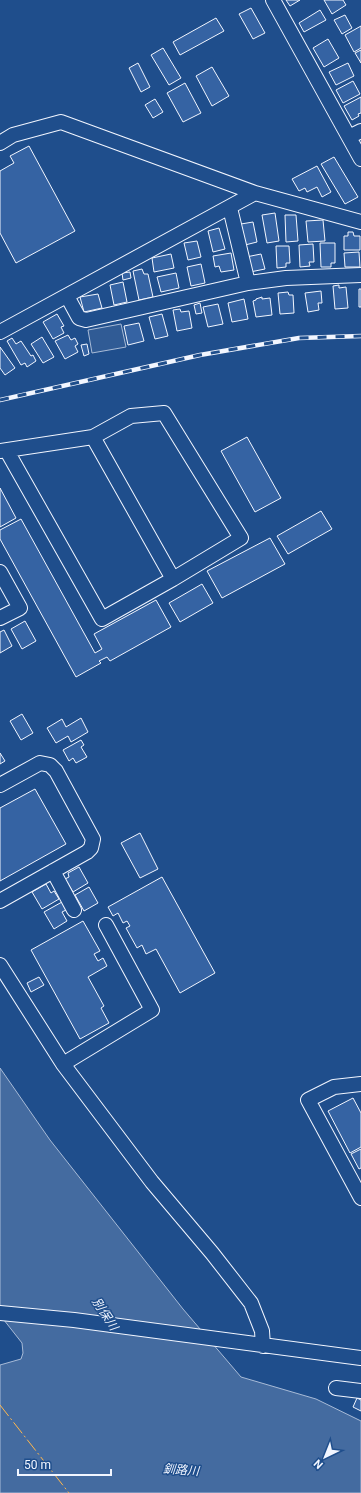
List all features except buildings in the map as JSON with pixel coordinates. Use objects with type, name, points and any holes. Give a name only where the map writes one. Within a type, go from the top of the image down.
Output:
[{"type":"street","points":[[273,0],[355,134],[361,159]]},
{"type":"street","points":[[0,143],[13,135],[61,122],[255,193],[361,222]]},
{"type":"street","points":[[0,332],[230,208],[255,193]]},
{"type":"street","points":[[230,208],[248,283]]},
{"type":"street","points":[[66,296],[79,318],[86,320],[248,283],[286,278],[361,275]]},
{"type":"street","points":[[164,413],[241,538],[102,619],[4,451],[93,437],[131,416],[164,413]]},
{"type":"street","points":[[93,437],[173,579]]},
{"type":"street","points":[[0,572],[20,608],[0,618]]},
{"type":"street","points":[[0,785],[40,764],[50,765],[56,770],[93,839],[91,848],[87,852],[0,901]]},
{"type":"street","points":[[53,871],[74,910]]},
{"type":"street","points":[[64,1064],[152,1010],[106,925]]},
{"type":"street","points":[[0,965],[64,1064],[152,1182],[212,1253],[251,1303],[262,1331],[263,1346]]},
{"type":"street","points":[[361,1084],[334,1087],[308,1100],[361,1198]]},
{"type":"street","points":[[0,1313],[74,1320],[361,1358]]},
{"type":"street","points":[[336,1388],[361,1391]]},
{"type":"shaded area","points":[[121,324],[126,347],[92,353],[88,330]]},
{"type":"water","points":[[0,1068],[50,1140],[183,1309],[241,1377],[316,1399],[361,1421],[361,1493],[0,1493],[0,1365],[21,1359],[23,1353],[22,1343],[0,1315]]},
{"type":"railway","points":[[0,400],[200,355],[299,338],[361,336]]},
{"type":"power","points":[[0,1405],[69,1493]]},
{"type":"water label","name":"別保川","points":[[105,1314]]},
{"type":"water label","name":"釧路川","points":[[181,1470]]}]
